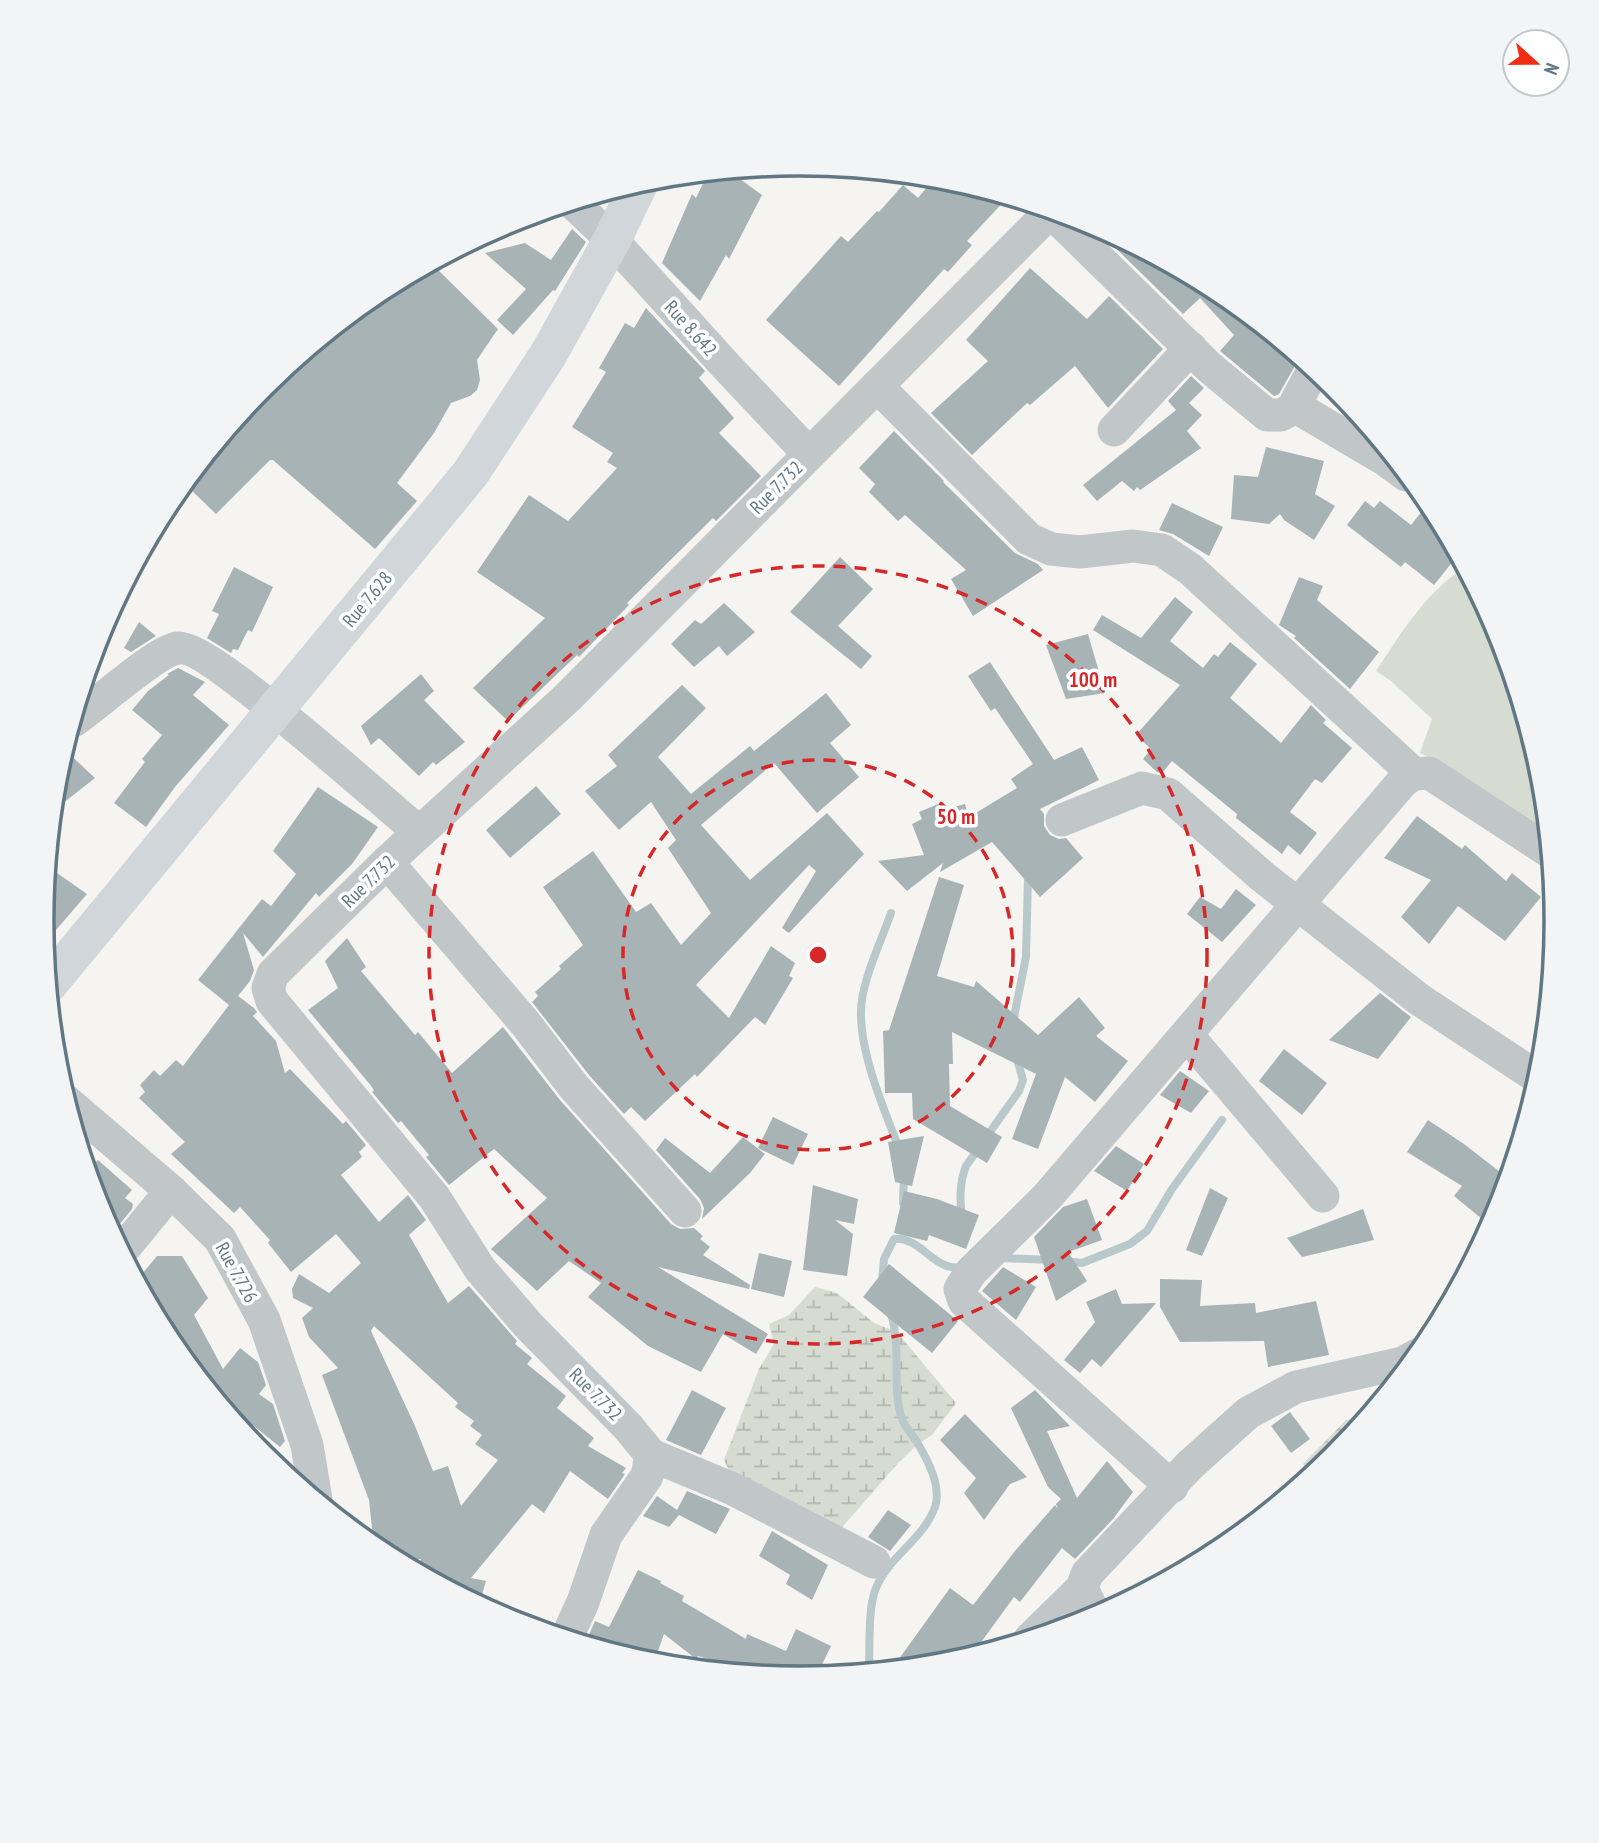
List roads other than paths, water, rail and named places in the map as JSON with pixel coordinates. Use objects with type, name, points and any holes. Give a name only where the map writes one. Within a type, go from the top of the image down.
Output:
[{"type":"main road","name":"Rue 7.628","points":[[56,975],[470,474],[548,355],[633,196]]},
{"type":"street","name":"Rue 8.642","points":[[580,210],[612,240],[809,454]]},
{"type":"street","name":"Rue 7.732","points":[[651,1455],[628,1427],[529,1326],[480,1269],[434,1197],[272,1001],[268,988],[273,974],[387,862],[567,698],[1045,218]]},
{"type":"street","points":[[1068,227],[1209,367],[1267,415],[1281,415],[1296,407]]},
{"type":"street","points":[[1114,430],[1191,348]]},
{"type":"street","points":[[1296,407],[1309,378]]},
{"type":"street","points":[[877,386],[1030,539],[1051,549],[1080,552],[1133,546],[1162,550],[1190,569],[1415,774]]},
{"type":"street","points":[[1296,407],[1383,459]]},
{"type":"street","points":[[85,713],[160,655],[178,647],[195,651],[232,675],[419,832]]},
{"type":"street","points":[[1172,1487],[964,1301],[960,1289],[971,1272],[1048,1197],[1404,780],[1415,774],[1429,773],[1540,846]]},
{"type":"street","points":[[1062,821],[1142,788],[1168,793],[1297,904],[1420,1000],[1529,1072]]},
{"type":"street","points":[[387,862],[525,1023],[574,1087],[685,1211]]},
{"type":"street","points":[[1187,1035],[1322,1196]]},
{"type":"street","name":"Rue 7.726","points":[[80,1113],[171,1191],[220,1239],[264,1320],[307,1445],[314,1487]]},
{"type":"street","points":[[128,1244],[171,1191]]},
{"type":"street","points":[[1044,1625],[1082,1588],[1087,1574],[1190,1465],[1248,1413],[1296,1387],[1399,1364]]},
{"type":"street","points":[[570,1630],[583,1602],[606,1535],[647,1476],[651,1455],[733,1489],[874,1562]]},
{"type":"street","points":[[1082,1588],[1091,1607]]},
{"type":"waterway","points":[[1013,1022],[1026,957],[1028,876]]},
{"type":"waterway","points":[[891,913],[868,975],[861,1012],[864,1045],[869,1063],[899,1148]]},
{"type":"waterway","points":[[962,1219],[961,1192],[966,1166],[1019,1091],[1023,1080],[1017,1059]]},
{"type":"waterway","points":[[1064,1261],[1082,1263],[1130,1244],[1147,1231],[1172,1189],[1222,1120]]},
{"type":"waterway","points":[[903,1203],[904,1174]]},
{"type":"waterway","points":[[882,1281],[884,1259],[894,1239],[912,1243],[943,1264],[961,1267]]},
{"type":"waterway","points":[[1001,1258],[1051,1260]]},
{"type":"waterway","points":[[869,1663],[870,1624],[876,1588],[889,1566],[930,1519],[937,1499],[929,1464],[903,1422],[899,1407],[896,1341],[891,1314]]}]
